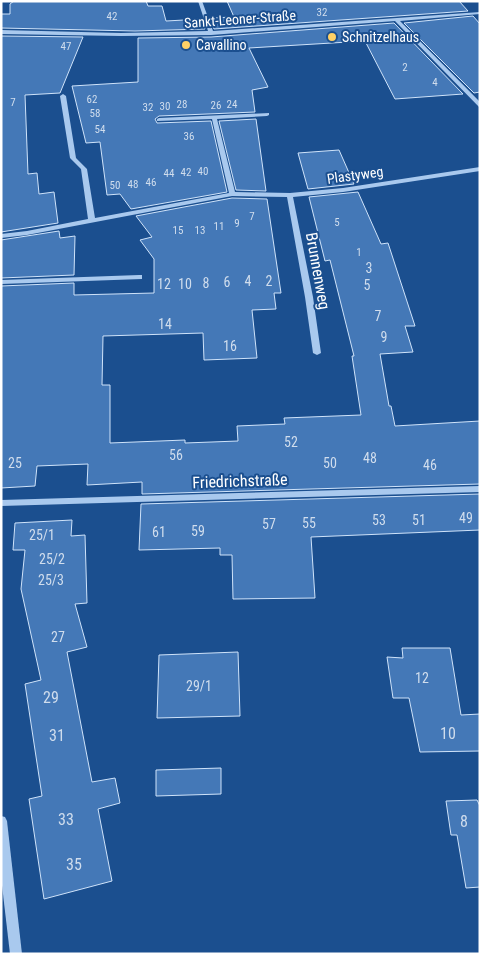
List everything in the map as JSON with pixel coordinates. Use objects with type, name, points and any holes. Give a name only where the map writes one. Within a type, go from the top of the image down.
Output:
[{"type":"street","points":[[200,1],[211,33]]},
{"type":"street","name":"Sankt-Leoner-Straße","points":[[1,32],[73,36],[211,33],[480,13]]},
{"type":"street","points":[[396,19],[480,106]]},
{"type":"street","points":[[62,96],[73,158],[84,169],[92,221]]},
{"type":"street","points":[[159,120],[266,114]]},
{"type":"street","points":[[214,117],[232,194]]},
{"type":"street","name":"Plastyweg","points":[[1,236],[27,233],[232,194],[290,195],[342,190],[480,169]]},
{"type":"street","name":"Brunnenweg","points":[[290,195],[309,297],[316,353]]},
{"type":"street","points":[[1,282],[139,277]]},
{"type":"street","name":"Friedrichstraße","points":[[1,503],[480,489]]},
{"type":"street","points":[[1,821],[16,954]]},
{"type":"building","points":[[14,1],[146,1],[148,6],[162,6],[166,21],[202,19],[205,29],[135,31],[1,28],[1,14],[10,14],[10,4]]},
{"type":"building","points":[[227,1],[459,1],[468,11],[214,29],[210,18],[234,17]]},
{"type":"building","points":[[473,16],[480,24],[480,92],[474,93],[404,23]]},
{"type":"building","points":[[394,23],[463,94],[395,99],[365,41],[249,48],[268,87],[252,90],[255,112],[159,116],[155,119],[157,123],[211,121],[227,192],[131,209],[120,194],[107,195],[100,142],[86,143],[72,86],[138,82],[138,38],[211,37]]},
{"type":"building","points":[[1,36],[83,37],[60,93],[25,95],[28,174],[37,173],[39,194],[54,192],[58,223],[1,232]]},
{"type":"building","points":[[256,119],[266,191],[236,190],[219,121]]},
{"type":"building","points":[[339,150],[354,184],[308,189],[298,153]]},
{"type":"building","points":[[358,192],[381,244],[388,243],[415,326],[405,326],[413,352],[380,354],[389,406],[391,406],[395,426],[480,421],[480,484],[142,494],[142,482],[87,485],[88,464],[37,466],[35,486],[1,488],[1,286],[74,283],[74,295],[154,293],[154,259],[140,240],[152,237],[136,216],[232,198],[267,199],[281,293],[274,293],[276,309],[252,310],[257,358],[204,360],[203,333],[103,336],[102,385],[110,385],[110,443],[185,440],[185,443],[238,441],[237,426],[285,424],[284,418],[361,415],[352,356],[354,356],[330,260],[325,261],[309,197]]},
{"type":"building","points":[[59,231],[60,238],[75,236],[74,275],[1,278],[1,240]]},
{"type":"building","points":[[480,494],[480,530],[311,537],[315,598],[233,599],[232,555],[220,555],[220,548],[139,550],[141,504]]},
{"type":"building","points":[[72,520],[71,536],[85,535],[87,603],[75,604],[87,647],[67,652],[92,782],[115,778],[120,803],[98,809],[112,881],[44,899],[29,799],[42,796],[25,684],[41,680],[21,589],[25,550],[13,550],[15,523]]},
{"type":"building","points":[[402,648],[450,648],[461,715],[480,714],[480,751],[420,752],[409,698],[393,698],[387,657],[403,658]]},
{"type":"building","points":[[238,652],[240,716],[157,718],[159,655]]},
{"type":"building","points":[[221,768],[221,794],[156,796],[156,770]]},
{"type":"building","points":[[477,800],[480,806],[480,887],[466,888],[457,835],[451,835],[446,801]]},
{"type":"place","name":"Schnitzelhaus","points":[[332,37]]},
{"type":"place","name":"Cavallino","points":[[186,45]]}]
